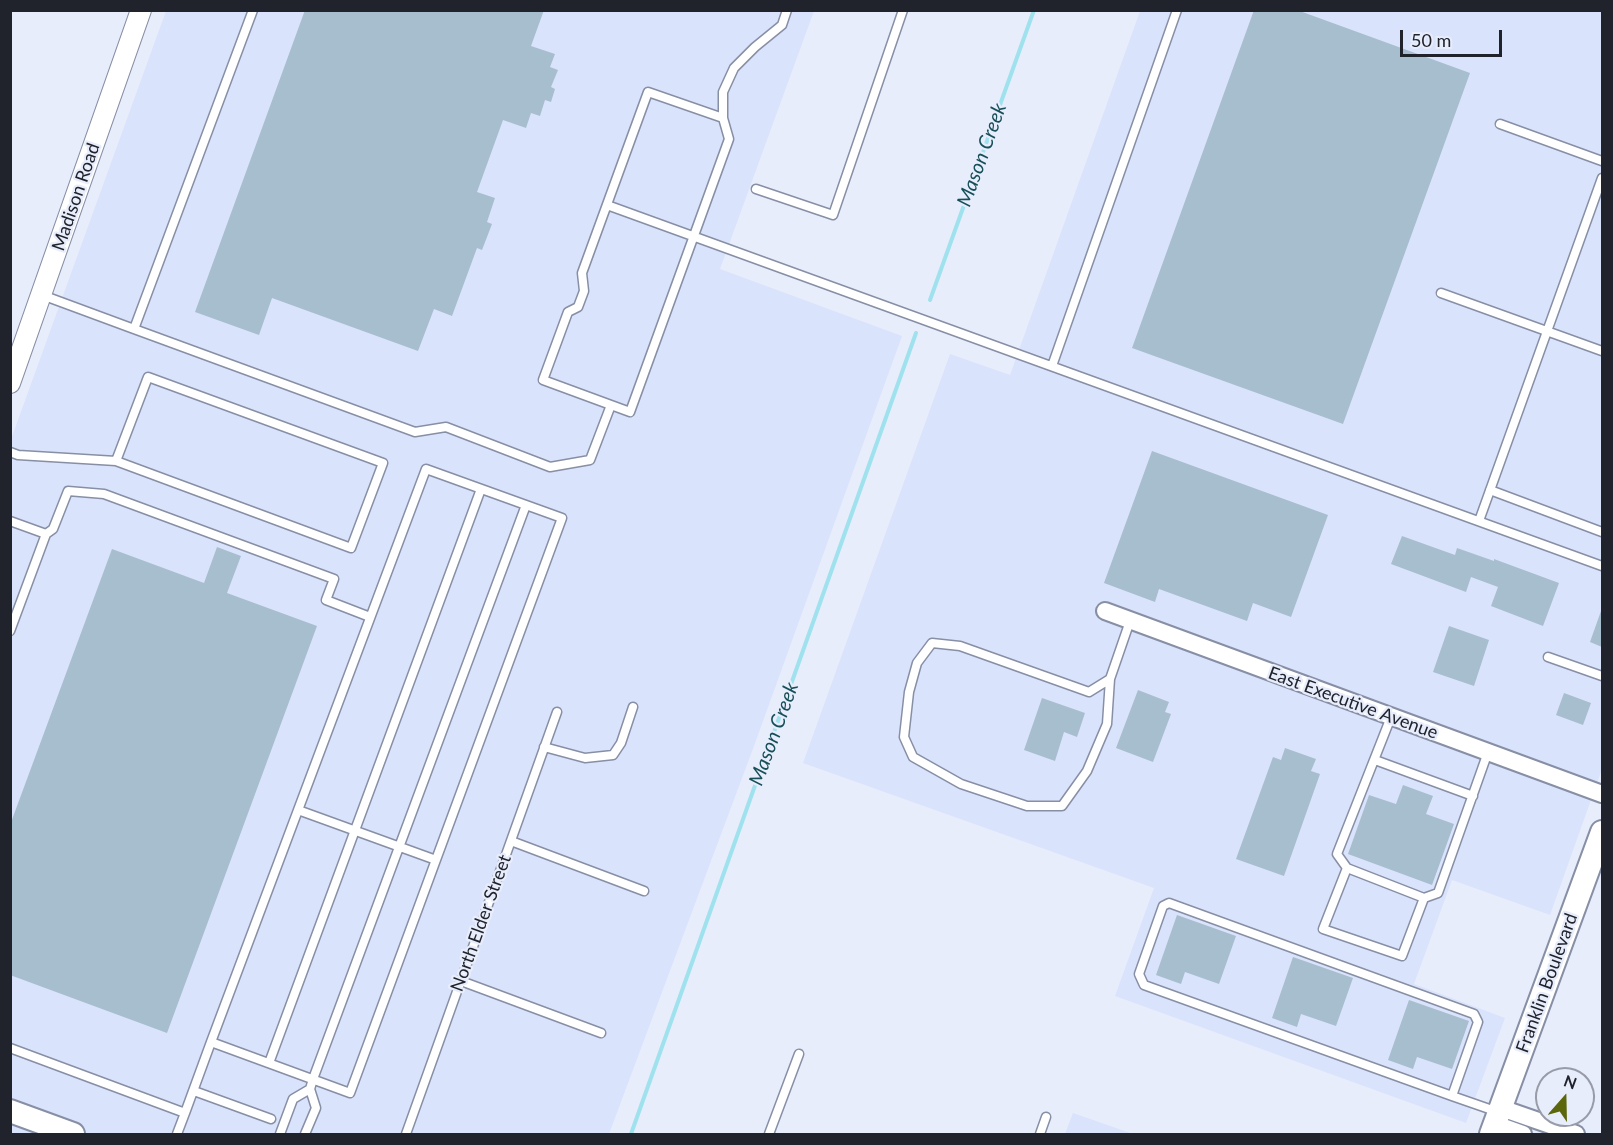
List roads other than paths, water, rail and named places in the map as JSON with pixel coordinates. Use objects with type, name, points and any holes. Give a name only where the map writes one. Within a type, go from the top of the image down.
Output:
[{"type":"main road","name":"Franklin Boulevard","points":[[1496,1120],[1602,832]]},
{"type":"main road","points":[[10,1111],[73,1134]]},
{"type":"street","name":"Madison Road","points":[[10,383],[141,10]]},
{"type":"street","name":"East Executive Avenue","points":[[1105,611],[1602,794]]},
{"type":"street","points":[[1496,1120],[1523,1134]]},
{"type":"street","points":[[1496,1120],[1576,1134]]},
{"type":"lane","points":[[134,329],[253,10]]},
{"type":"lane","points":[[723,118],[648,92],[582,273],[584,291],[578,307],[568,312],[543,380],[630,412],[729,139],[723,118],[723,92],[734,68],[782,25],[787,10]]},
{"type":"lane","points":[[756,189],[833,215],[903,10]]},
{"type":"lane","points":[[1052,366],[1177,10]]},
{"type":"lane","points":[[1500,124],[1602,161]]},
{"type":"lane","points":[[1479,521],[1602,178]]},
{"type":"lane","points":[[607,205],[1602,566]]},
{"type":"lane","points":[[1441,293],[1602,351]]},
{"type":"lane","points":[[42,296],[415,432],[446,427],[550,467],[590,460],[611,405]]},
{"type":"lane","points":[[10,452],[18,455],[116,461],[351,548],[383,463],[148,377],[116,461]]},
{"type":"lane","points":[[177,1134],[426,469],[562,518],[350,1093],[212,1042]]},
{"type":"lane","points":[[269,1063],[481,489]]},
{"type":"lane","points":[[1490,490],[1602,532]]},
{"type":"lane","points":[[10,631],[46,534],[53,529],[68,491],[104,494],[334,579],[326,600],[370,617]]},
{"type":"lane","points":[[305,1134],[316,1108],[310,1089],[313,1079],[526,505]]},
{"type":"lane","points":[[10,521],[46,534]]},
{"type":"lane","points":[[1110,679],[1089,692],[960,646],[932,643],[917,663],[909,693],[904,737],[913,757],[961,784],[1027,806],[1062,806],[1087,771],[1107,724],[1110,679],[1130,621]]},
{"type":"lane","points":[[1548,657],[1602,676]]},
{"type":"lane","points":[[544,747],[585,758],[613,755],[621,743],[633,707]]},
{"type":"lane","name":"North Elder Street","points":[[405,1134],[557,712]]},
{"type":"lane","points":[[1391,717],[1337,854],[1347,868],[1424,898],[1437,893],[1488,752]]},
{"type":"lane","points":[[1375,760],[1473,796]]},
{"type":"lane","points":[[298,810],[436,860]]},
{"type":"lane","points":[[510,841],[644,891]]},
{"type":"lane","points":[[1347,868],[1323,929],[1402,956],[1424,898]]},
{"type":"lane","points":[[1452,1096],[1478,1022],[1474,1014],[1169,903],[1163,906],[1139,974],[1144,985],[1452,1096],[1496,1120]]},
{"type":"lane","points":[[461,981],[601,1033]]},
{"type":"lane","points":[[10,1048],[186,1113]]},
{"type":"lane","points":[[769,1134],[799,1054]]},
{"type":"lane","points":[[280,1134],[292,1099],[310,1089]]},
{"type":"lane","points":[[194,1091],[271,1119]]},
{"type":"lane","points":[[1040,1134],[1046,1117]]},
{"type":"waterway","name":"Mason Creek","points":[[930,300],[1034,10]]},
{"type":"waterway","name":"Mason Creek","points":[[631,1134],[916,333]]}]
